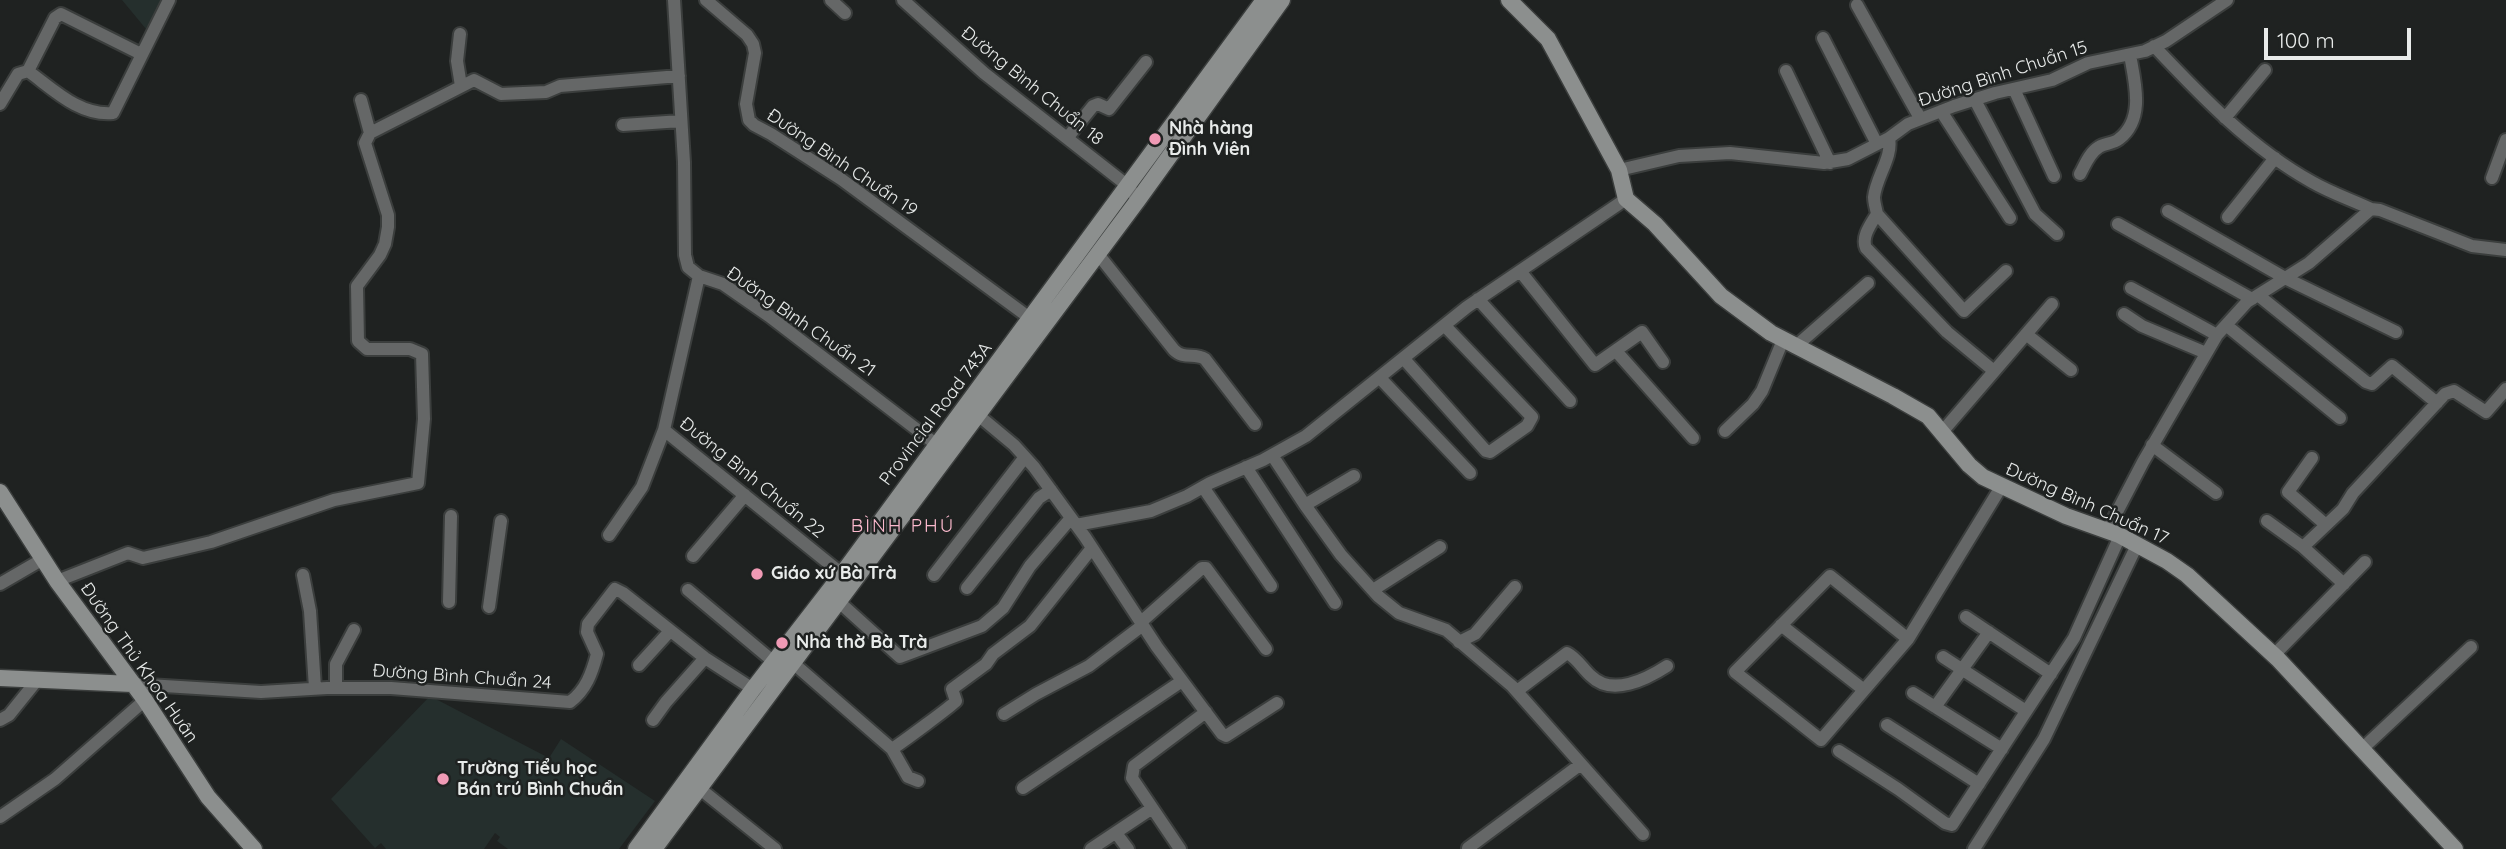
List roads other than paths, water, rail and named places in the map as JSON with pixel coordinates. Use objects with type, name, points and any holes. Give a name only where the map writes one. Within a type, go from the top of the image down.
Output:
[{"type":"main road","name":"Provincial Road 743A","points":[[654,849],[792,662],[799,640],[842,574],[1264,0]]},
{"type":"main road","name":"Provincial Road 743A","points":[[636,849],[774,662],[838,601],[1138,201],[1282,0]]},
{"type":"main road","points":[[1509,0],[1548,39],[1619,170],[1626,199]]},
{"type":"main road","name":"Đường Bình Chuẩn 17","points":[[1626,199],[1655,224],[1721,296],[1789,344],[1928,416],[1969,466],[1983,477],[2066,516],[2114,533],[2167,561],[2187,575],[2274,655],[2455,849]]},
{"type":"main road","name":"Đường Thủ Khoa Huân","points":[[0,492],[57,581],[145,701],[208,797],[254,849]]},
{"type":"main road","points":[[0,678],[132,684]]},
{"type":"street","points":[[28,71],[78,107],[99,114],[113,113],[169,0]]},
{"type":"street","name":"Đường Bình Chuẩn 21","points":[[674,0],[685,255],[688,267],[699,276],[723,284],[759,309],[937,445]]},
{"type":"street","name":"Đường Bình Chuẩn 19","points":[[706,0],[747,35],[753,44],[755,53],[746,104],[749,120],[841,179],[1031,319]]},
{"type":"street","points":[[831,0],[845,13]]},
{"type":"street","name":"Đường Bình Chuẩn 18","points":[[903,0],[984,73],[1128,186],[1138,201]]},
{"type":"street","name":"Đường Bình Chuẩn 15","points":[[1619,170],[1679,156],[1730,153],[1830,163],[1848,159],[1920,118],[2052,80],[2088,63],[2130,55],[2166,41],[2227,0]]},
{"type":"street","points":[[1857,5],[1920,118]]},
{"type":"street","points":[[0,104],[18,74],[28,71],[55,18],[61,14],[141,54]]},
{"type":"street","points":[[460,34],[457,61],[461,86]]},
{"type":"street","points":[[1824,38],[1883,141],[1891,147],[1882,167],[1874,199],[1877,214],[1964,310],[2006,271]]},
{"type":"street","points":[[2154,46],[2198,93],[2251,141],[2312,183],[2371,209],[2380,210],[2472,246],[2506,250]]},
{"type":"street","points":[[2080,174],[2099,146],[2121,138],[2130,124],[2136,107],[2137,93],[2130,55]]},
{"type":"street","points":[[1068,137],[1093,106],[1098,104],[1109,109],[1146,62]]},
{"type":"street","points":[[2225,118],[2264,70]]},
{"type":"street","points":[[1786,71],[1830,163]]},
{"type":"street","points":[[57,581],[128,553],[143,558],[166,553],[211,542],[334,500],[418,483],[424,419],[422,354],[410,349],[367,349],[358,341],[357,286],[380,254],[388,227],[388,215],[365,143],[370,133],[474,80],[501,94],[546,92],[560,86],[679,75]]},
{"type":"street","points":[[2014,89],[2054,176]]},
{"type":"street","points":[[361,100],[370,133]]},
{"type":"street","points":[[1975,100],[2035,214],[2057,234]]},
{"type":"street","points":[[1941,111],[2010,218]]},
{"type":"street","points":[[623,125],[681,121]]},
{"type":"street","points":[[2492,178],[2506,140]]},
{"type":"street","points":[[2228,217],[2275,158]]},
{"type":"street","points":[[838,601],[900,657],[975,629],[1003,608],[1030,566],[1074,521],[1151,510],[1272,455],[1306,436],[1478,299],[1626,199]]},
{"type":"street","points":[[1839,751],[1945,823],[1952,825],[2074,638],[2114,533],[2152,445],[2217,335],[2255,297],[2309,263],[2371,209]]},
{"type":"street","points":[[2168,211],[2285,278],[2396,332]]},
{"type":"street","points":[[1877,214],[1865,235],[1863,243],[1866,248],[1947,332],[1994,371]]},
{"type":"street","points":[[2118,224],[2255,297],[2366,382],[2372,384],[2392,366],[2437,403]]},
{"type":"street","points":[[1098,254],[1174,350],[1185,357],[1202,356],[1255,424]]},
{"type":"street","points":[[1520,271],[1595,365],[1643,332],[1664,362]]},
{"type":"street","name":"Đường Bình Chuẩn 22","points":[[699,276],[664,430],[842,574]]},
{"type":"street","points":[[1726,431],[1753,404],[1789,344],[1868,283]]},
{"type":"street","points":[[2131,288],[2217,335]]},
{"type":"street","points":[[1478,299],[1570,401]]},
{"type":"street","points":[[1942,432],[2052,304]]},
{"type":"street","points":[[2124,314],[2142,326],[2206,352]]},
{"type":"street","points":[[2226,325],[2340,418]]},
{"type":"street","points":[[1404,359],[1486,451],[1490,452],[1527,426],[1532,417],[1445,326]]},
{"type":"street","points":[[2026,334],[2071,370]]},
{"type":"street","points":[[1616,351],[1693,438]]},
{"type":"street","points":[[1380,378],[1470,473]]},
{"type":"street","points":[[2304,547],[2445,394],[2454,391],[2486,412],[2506,389]]},
{"type":"street","points":[[978,415],[1014,445],[1051,490],[1093,548],[1142,624],[1222,734],[1226,736],[1276,703]]},
{"type":"street","points":[[609,535],[642,487],[664,430]]},
{"type":"street","points":[[2152,445],[2216,493]]},
{"type":"street","points":[[1272,455],[1341,555],[1373,590],[1399,613],[1446,630],[1517,691],[1643,834]]},
{"type":"street","points":[[934,575],[1025,457]]},
{"type":"street","points":[[2312,458],[2288,492],[2326,525]]},
{"type":"street","points":[[1246,467],[1335,603]]},
{"type":"street","points":[[1305,505],[1354,476]]},
{"type":"street","points":[[1203,487],[1271,586]]},
{"type":"street","points":[[1908,639],[1830,576],[1735,672],[1821,740],[1908,639],[2001,487]]},
{"type":"street","points":[[967,587],[1039,498],[1051,490]]},
{"type":"street","points":[[693,556],[745,495]]},
{"type":"street","points":[[449,602],[451,516]]},
{"type":"street","points":[[489,607],[501,521]]},
{"type":"street","points":[[2267,521],[2304,547],[2344,584]]},
{"type":"street","points":[[1974,849],[2044,739],[2137,545]]},
{"type":"street","points":[[1373,590],[1440,547]]},
{"type":"street","points":[[892,749],[956,702],[952,690],[1030,626],[1093,548]]},
{"type":"street","points":[[0,584],[43,559]]},
{"type":"street","points":[[2274,655],[2365,562]]},
{"type":"street","points":[[1004,715],[1089,666],[1142,624],[1202,568],[1206,568],[1266,649]]},
{"type":"street","points":[[303,575],[310,611],[315,688]]},
{"type":"street","points":[[1460,642],[1475,634],[1515,587]]},
{"type":"street","name":"Đường Bình Chuẩn 24","points":[[132,684],[261,692],[315,688],[391,688],[570,702],[579,695],[588,681],[597,654],[587,632],[588,624],[615,589],[624,593],[705,658],[753,689]]},
{"type":"street","points":[[688,590],[774,662]]},
{"type":"street","points":[[1966,617],[2051,674]]},
{"type":"street","points":[[1782,625],[1864,690]]},
{"type":"street","points":[[335,688],[336,664],[354,630]]},
{"type":"street","points":[[639,665],[670,631]]},
{"type":"street","points":[[1935,706],[1989,632]]},
{"type":"street","points":[[2363,748],[2471,647]]},
{"type":"street","points":[[1517,691],[1567,653],[1572,655],[1593,679],[1610,686],[1650,677],[1667,666]]},
{"type":"street","points":[[1943,657],[2026,711]]},
{"type":"street","points":[[653,720],[705,658]]},
{"type":"street","points":[[792,662],[892,749],[908,777],[918,781]]},
{"type":"street","points":[[0,720],[9,715],[38,679]]},
{"type":"street","points":[[1023,788],[1182,681]]},
{"type":"street","points":[[1913,693],[2002,749]]},
{"type":"street","points":[[0,817],[55,779],[145,701]]},
{"type":"street","points":[[1180,849],[1132,778],[1134,766],[1206,712]]},
{"type":"street","points":[[1887,725],[1979,784]]},
{"type":"street","points":[[1468,848],[1581,764]]},
{"type":"street","points":[[699,788],[775,849]]},
{"type":"street","points":[[1091,849],[1152,809]]},
{"type":"street","points":[[1115,833],[1128,849]]},
{"type":"place","name":"Nhà hàng Đình Viên","points":[[1155,139]]},
{"type":"place","name":"Giáo xứ Bà Trà","points":[[757,574]]},
{"type":"place","name":"Nhà thờ Bà Trà","points":[[782,643]]},
{"type":"place","name":"Trường Tiểu học Bán trú Bình Chuẩn","points":[[443,779]]},
{"type":"district","name":"BÌNH PHÚ","points":[[903,526]]}]
